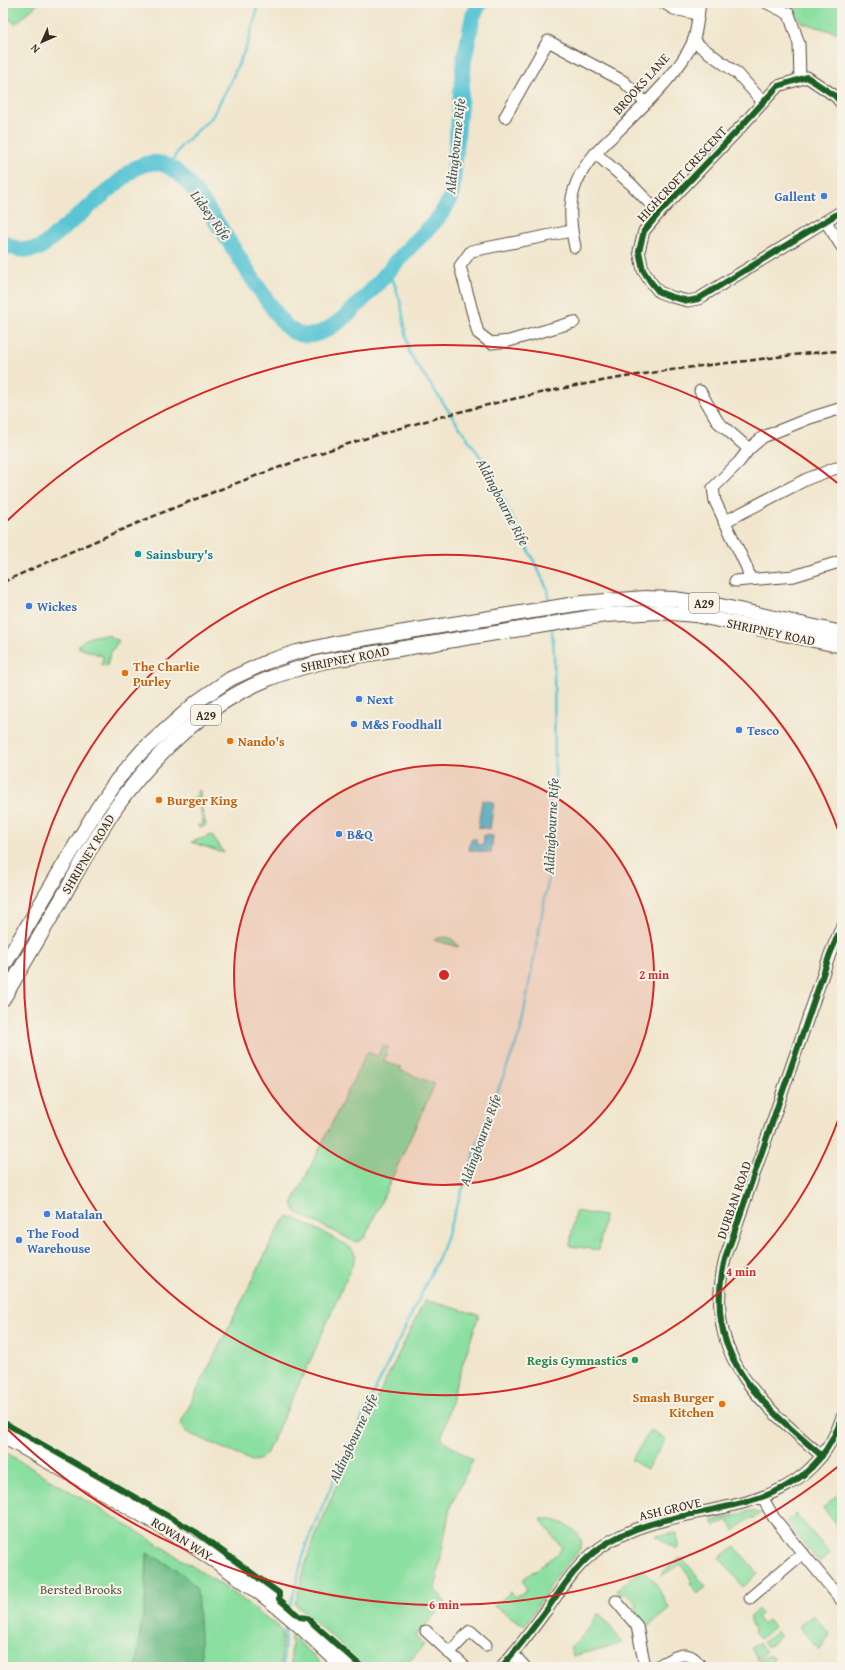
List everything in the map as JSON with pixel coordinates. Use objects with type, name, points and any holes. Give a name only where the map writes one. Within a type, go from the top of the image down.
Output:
[{"type":"highway","name":"ROWAN WAY","points":[[3,1435],[161,1524],[196,1546],[274,1602],[345,1667]]},
{"type":"main road","name":"SHRIPNEY ROAD","points":[[3,967],[96,809],[117,780],[142,751],[198,701],[230,679],[269,661],[297,652],[337,643],[564,606],[645,598],[674,598],[716,604],[842,633]]},
{"type":"main road","name":"SHRIPNEY ROAD","points":[[3,999],[86,855],[118,806],[152,764],[198,722],[224,702],[268,679],[321,663],[605,615],[641,612],[679,613],[704,617],[842,646]]},
{"type":"street","points":[[664,3],[674,9],[699,9]]},
{"type":"street","points":[[767,3],[789,14],[799,44],[800,79],[807,77],[836,96],[842,104]]},
{"type":"street","name":"BROOKS LANE","points":[[575,247],[571,231],[571,203],[578,178],[595,153],[646,102],[673,72],[693,41],[699,9]]},
{"type":"street","points":[[505,117],[548,41],[624,81],[646,102]]},
{"type":"street","points":[[693,41],[738,74],[764,102]]},
{"type":"street","name":"HIGHCROFT CRESCENT","points":[[800,79],[778,86],[659,213],[644,231],[639,251],[643,270],[659,292],[688,301],[698,299],[826,222],[842,210]]},
{"type":"street","points":[[595,153],[631,184],[659,213]]},
{"type":"street","points":[[826,222],[842,246]]},
{"type":"street","points":[[571,231],[471,251],[460,266],[478,333],[491,343],[509,341],[574,322]]},
{"type":"street","points":[[700,391],[718,422],[749,449]]},
{"type":"street","points":[[750,579],[747,568],[715,501],[713,488],[739,462],[749,449],[763,437],[772,432],[810,418],[842,408]]},
{"type":"street","points":[[724,522],[807,479],[836,468],[842,468]]},
{"type":"street","points":[[735,581],[794,576],[842,561]]},
{"type":"street","name":"DURBAN ROAD","points":[[822,1456],[759,1398],[735,1365],[724,1336],[720,1318],[720,1294],[721,1277],[725,1259],[830,954],[842,926]]},
{"type":"street","name":"ASH GROVE","points":[[501,1667],[513,1654],[568,1578],[601,1546],[639,1527],[707,1512],[779,1491],[797,1480],[822,1456],[835,1437],[842,1417]]},
{"type":"street","points":[[762,1497],[774,1518],[842,1601]]},
{"type":"street","points":[[750,1598],[803,1554]]},
{"type":"street","points":[[616,1601],[637,1626],[645,1667]]},
{"type":"street","points":[[426,1631],[464,1667]]},
{"type":"street","points":[[449,1653],[470,1631],[486,1645]]},
{"type":"street","points":[[513,1654],[525,1667]]},
{"type":"street","points":[[656,1667],[678,1655],[685,1654],[697,1660],[701,1667]]},
{"type":"green space","points":[[3,3],[39,3],[15,24],[3,13]]},
{"type":"green space","points":[[786,3],[842,3],[842,34],[803,23]]},
{"type":"green space","points":[[108,635],[119,641],[111,652],[107,666],[102,665],[103,656],[79,648],[79,645],[88,638]]},
{"type":"green space","points":[[200,790],[201,806],[206,825],[204,827],[197,826],[203,824],[200,806],[196,801],[190,800],[198,795],[196,793]]},
{"type":"green space","points":[[212,835],[224,853],[191,842]]},
{"type":"green space","points":[[447,937],[453,940],[459,947],[434,940]]},
{"type":"green space","points":[[382,1045],[388,1047],[384,1062],[401,1067],[400,1070],[435,1084],[365,1237],[360,1241],[355,1242],[297,1213],[292,1204],[367,1052],[378,1056]]},
{"type":"green space","points":[[575,1211],[604,1216],[599,1250],[570,1246]]},
{"type":"green space","points":[[289,1217],[295,1218],[347,1245],[353,1250],[356,1256],[312,1357],[266,1454],[259,1460],[252,1461],[186,1432],[181,1425],[182,1420],[277,1231],[284,1220]]},
{"type":"green space","points":[[425,1300],[479,1315],[456,1384],[441,1439],[473,1460],[450,1507],[435,1589],[446,1603],[415,1636],[424,1645],[409,1662],[410,1667],[365,1667],[295,1604],[309,1552],[348,1457]]},
{"type":"green space","points":[[651,1430],[666,1439],[647,1469],[631,1460]]},
{"type":"green space","name":"Bersted Brooks","points":[[3,1451],[192,1566],[238,1596],[282,1630],[281,1667],[3,1667]]},
{"type":"green space","points":[[842,1492],[842,1532],[823,1508]]},
{"type":"green space","points":[[751,1511],[761,1513],[753,1519],[752,1517],[734,1531],[728,1520],[715,1526],[712,1521]]},
{"type":"green space","points":[[796,1514],[830,1553],[821,1561],[818,1561],[786,1522]]},
{"type":"green space","points":[[541,1520],[556,1521],[570,1527],[580,1537],[582,1543],[580,1550],[556,1576],[525,1626],[494,1606],[511,1592],[516,1597],[527,1590],[522,1580],[558,1553],[562,1548]]},
{"type":"green space","points":[[677,1533],[678,1548],[676,1549],[655,1536]]},
{"type":"green space","points":[[735,1547],[758,1573],[743,1587],[719,1557]]},
{"type":"green space","points":[[147,1553],[181,1573],[197,1590],[202,1667],[137,1667],[138,1646],[145,1603]]},
{"type":"green space","points":[[680,1558],[684,1560],[706,1587],[697,1594],[690,1582],[692,1581],[681,1564],[661,1576],[663,1572]]},
{"type":"green space","points":[[642,1569],[655,1582],[669,1608],[645,1629],[639,1616],[634,1610],[638,1605],[625,1592],[620,1596],[616,1591]]},
{"type":"green space","points":[[758,1609],[762,1613],[757,1617],[763,1625],[768,1620],[774,1627],[760,1639],[754,1632],[755,1631],[750,1621],[750,1617]]},
{"type":"green space","points":[[598,1614],[600,1614],[622,1642],[620,1644],[573,1656],[570,1647],[585,1634]]},
{"type":"green space","points":[[813,1615],[830,1635],[819,1650],[800,1628],[800,1625]]},
{"type":"green space","points":[[777,1631],[781,1636],[769,1646],[766,1646],[763,1642]]},
{"type":"green space","points":[[291,1635],[325,1667],[291,1667]]},
{"type":"green space","points":[[759,1643],[765,1651],[763,1655],[757,1659],[751,1647]]},
{"type":"green space","points":[[769,1655],[775,1659],[761,1667],[747,1667]]},
{"type":"water","points":[[482,800],[494,802],[490,829],[478,827]]},
{"type":"water","points":[[484,835],[493,836],[491,853],[469,850],[471,839],[477,839],[476,844],[483,845]]},
{"type":"waterway","points":[[169,166],[181,146],[212,117],[230,83],[247,45],[257,12],[255,3]]},
{"type":"waterway","name":"Lidsey Rife","points":[[3,242],[21,250],[40,248],[134,169],[148,163],[164,164],[181,175],[198,196],[254,281],[287,327],[290,330],[303,335],[313,335],[324,331],[335,325],[356,307],[404,253],[434,223],[445,209],[449,201],[452,192],[464,60],[473,16],[480,3]]},
{"type":"waterway","name":"Aldingbourne Rife","points":[[390,271],[401,304],[409,352],[488,468],[548,590],[549,604]]},
{"type":"waterway","name":"Aldingbourne Rife","points":[[290,1607],[306,1545],[323,1505],[367,1407],[440,1255],[483,1129],[520,1033],[549,876],[555,785],[554,654],[552,629]]},
{"type":"waterway","name":"Aldingbourne Rife","points":[[283,1667],[285,1629],[287,1620]]},
{"type":"railway","points":[[3,582],[113,533],[262,473],[354,442],[409,426],[520,397],[633,376],[818,352],[842,351]]},
{"type":"cycle path","points":[[842,104],[835,96],[807,77],[778,86],[659,213],[644,231],[639,251],[643,270],[659,292],[688,301],[698,299],[842,211]]},
{"type":"cycle path","points":[[822,1456],[776,1415],[756,1394],[740,1372],[728,1348],[721,1322],[720,1292],[725,1259],[830,954],[842,926]]},
{"type":"cycle path","points":[[501,1667],[525,1638],[572,1575],[585,1560],[601,1547],[632,1530],[666,1520],[736,1504],[769,1494],[799,1478],[824,1453],[842,1417]]},
{"type":"cycle path","points":[[3,1422],[196,1532],[279,1593],[279,1599],[300,1617],[307,1618],[362,1667]]},
{"type":"place","name":"Gallent","points":[[824,196]]},
{"type":"place","name":"Sainsbury's","points":[[138,554]]},
{"type":"place","name":"Wickes","points":[[29,606]]},
{"type":"place","name":"The Charlie Purley","points":[[125,673]]},
{"type":"place","name":"Next","points":[[359,699]]},
{"type":"place","name":"M&S Foodhall","points":[[354,724]]},
{"type":"place","name":"Tesco","points":[[739,730]]},
{"type":"place","name":"Nando's","points":[[230,741]]},
{"type":"place","name":"Burger King","points":[[159,800]]},
{"type":"place","name":"B&Q","points":[[339,834]]},
{"type":"place","name":"Matalan","points":[[47,1214]]},
{"type":"place","name":"The Food Warehouse","points":[[19,1240]]},
{"type":"place","name":"Regis Gymnastics","points":[[635,1360]]},
{"type":"place","name":"Smash Burger Kitchen","points":[[722,1404]]}]
